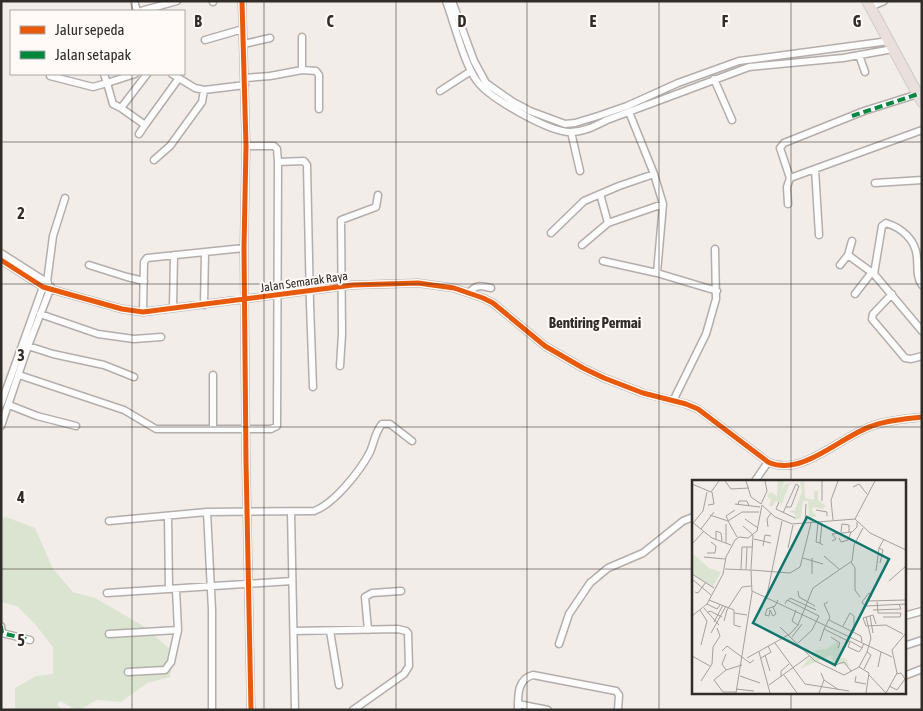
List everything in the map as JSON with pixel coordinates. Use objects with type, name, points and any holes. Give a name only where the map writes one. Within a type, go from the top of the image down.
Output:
[{"type":"highway","points":[[868,4],[920,98]]},
{"type":"street","points":[[143,10],[160,3],[177,1]]},
{"type":"street","points":[[242,1],[246,146],[244,248],[251,710]]},
{"type":"street","points":[[446,1],[472,71],[480,85],[497,99],[528,116],[558,126],[575,123],[628,106],[678,83],[719,67],[751,58],[891,45]]},
{"type":"street","points":[[452,1],[474,61],[486,83],[513,102],[571,132],[590,129],[607,120],[749,67],[859,55],[891,45]]},
{"type":"street","points":[[868,4],[884,1]]},
{"type":"street","points":[[205,40],[243,30]]},
{"type":"street","points":[[244,44],[270,38]]},
{"type":"street","points":[[302,38],[302,70]]},
{"type":"street","points":[[859,55],[865,72]]},
{"type":"street","points":[[174,75],[195,88],[204,90],[302,70],[312,70],[319,73],[319,109]]},
{"type":"street","points":[[440,91],[472,71]]},
{"type":"street","points":[[104,75],[114,104],[146,125]]},
{"type":"street","points":[[50,76],[93,88],[132,75]]},
{"type":"street","points":[[121,108],[145,75]]},
{"type":"street","points":[[139,134],[179,78]]},
{"type":"street","points":[[714,79],[732,120]]},
{"type":"street","points":[[678,83],[682,92]]},
{"type":"street","points":[[154,160],[170,146],[202,102],[204,90]]},
{"type":"street","points":[[788,204],[787,187],[790,178],[780,148],[784,143],[864,112],[920,98]]},
{"type":"street","points":[[629,112],[654,174],[663,204],[657,273]]},
{"type":"street","points":[[790,178],[922,130]]},
{"type":"street","points":[[571,132],[580,170]]},
{"type":"street","points":[[19,375],[124,410],[156,429],[271,429],[277,426],[278,162],[276,147],[246,146]]},
{"type":"street","points":[[278,162],[304,161],[308,165],[313,387]]},
{"type":"street","points":[[815,169],[819,235]]},
{"type":"street","points":[[551,233],[584,201],[654,174]]},
{"type":"street","points":[[875,183],[922,180]]},
{"type":"street","points":[[600,194],[608,223]]},
{"type":"street","points":[[340,366],[342,334],[340,220],[376,207],[378,195]]},
{"type":"street","points":[[1,426],[50,287],[53,236],[65,198]]},
{"type":"street","points":[[582,245],[608,223],[663,204]]},
{"type":"street","points":[[855,294],[873,273],[882,227],[886,223],[896,226],[904,232],[919,253],[918,275],[922,285]]},
{"type":"street","points":[[840,265],[848,255],[852,241]]},
{"type":"street","points":[[143,312],[145,260],[244,248]]},
{"type":"street","points":[[673,401],[706,334],[716,299],[715,249]]},
{"type":"street","points":[[204,305],[205,252]]},
{"type":"street","name":"Jalan Semarak Raya","points":[[1,253],[50,287]]},
{"type":"street","points":[[173,308],[174,255]]},
{"type":"street","points":[[848,255],[873,273],[922,331]]},
{"type":"street","name":"Jalan Semarak Raya","points":[[1,260],[50,287],[122,309],[143,312],[341,286],[414,283],[454,288],[493,304],[557,354],[620,385],[643,394],[692,406],[708,415],[768,462]]},
{"type":"street","points":[[603,261],[657,273],[717,291]]},
{"type":"street","points":[[89,264],[144,281]]},
{"type":"street","points":[[469,293],[478,286],[491,288]]},
{"type":"street","points":[[1,404],[50,287]]},
{"type":"street","points":[[892,294],[873,314],[872,319],[905,358],[911,359],[922,356]]},
{"type":"street","points":[[40,314],[98,334],[134,339],[161,337]]},
{"type":"street","points":[[28,346],[53,354],[104,365],[134,377]]},
{"type":"street","points":[[213,375],[213,429]]},
{"type":"street","points":[[9,405],[37,416],[76,426]]},
{"type":"street","points":[[756,480],[768,462],[777,466],[797,464],[871,426],[922,417]]},
{"type":"street","points":[[109,521],[207,512],[314,511],[329,503],[351,479],[369,454],[378,429],[382,424],[390,424],[412,440]]},
{"type":"street","points":[[207,512],[212,610],[212,710]]},
{"type":"street","points":[[291,512],[295,710]]},
{"type":"street","points":[[128,672],[167,668],[171,662],[178,630],[172,589],[168,516]]},
{"type":"street","points":[[559,644],[568,614],[590,583],[608,568],[644,553],[683,521],[692,517]]},
{"type":"street","points":[[107,593],[292,581]]},
{"type":"street","points":[[368,630],[365,597],[372,593],[401,591]]},
{"type":"street","points":[[906,615],[922,611]]},
{"type":"street","points":[[294,631],[398,629],[406,631],[408,634],[408,666],[404,674],[353,710]]},
{"type":"street","points":[[109,634],[178,630]]},
{"type":"street","points":[[330,631],[339,684]]},
{"type":"street","points":[[2,632],[30,640]]},
{"type":"street","points":[[906,645],[922,640]]},
{"type":"street","points":[[906,675],[922,669]]},
{"type":"street","points":[[548,710],[518,707],[520,687],[526,678],[533,675],[616,691],[619,695],[618,710]]},
{"type":"green space","points":[[6,517],[35,528],[53,569],[73,592],[95,598],[145,627],[173,652],[170,677],[147,683],[121,702],[97,700],[76,710],[61,701],[58,702],[58,706],[63,710],[15,710],[15,688],[36,676],[53,674],[53,647],[35,624],[17,606],[1,602],[1,519]]},
{"type":"marked path","points":[[852,116],[918,94]]},
{"type":"marked path","points":[[1,626],[2,633],[30,640]]},
{"type":"cycle path","points":[[242,1],[246,146],[244,248],[251,710]]},
{"type":"cycle path","points":[[1,260],[43,287],[122,309],[143,312],[353,285],[418,283],[454,288],[493,303],[545,346],[583,368],[643,393],[698,409],[768,462],[781,465],[794,465],[807,460],[860,431],[878,424],[922,417]]},
{"type":"district","name":"Bentiring Permai","points":[[595,322]]}]
